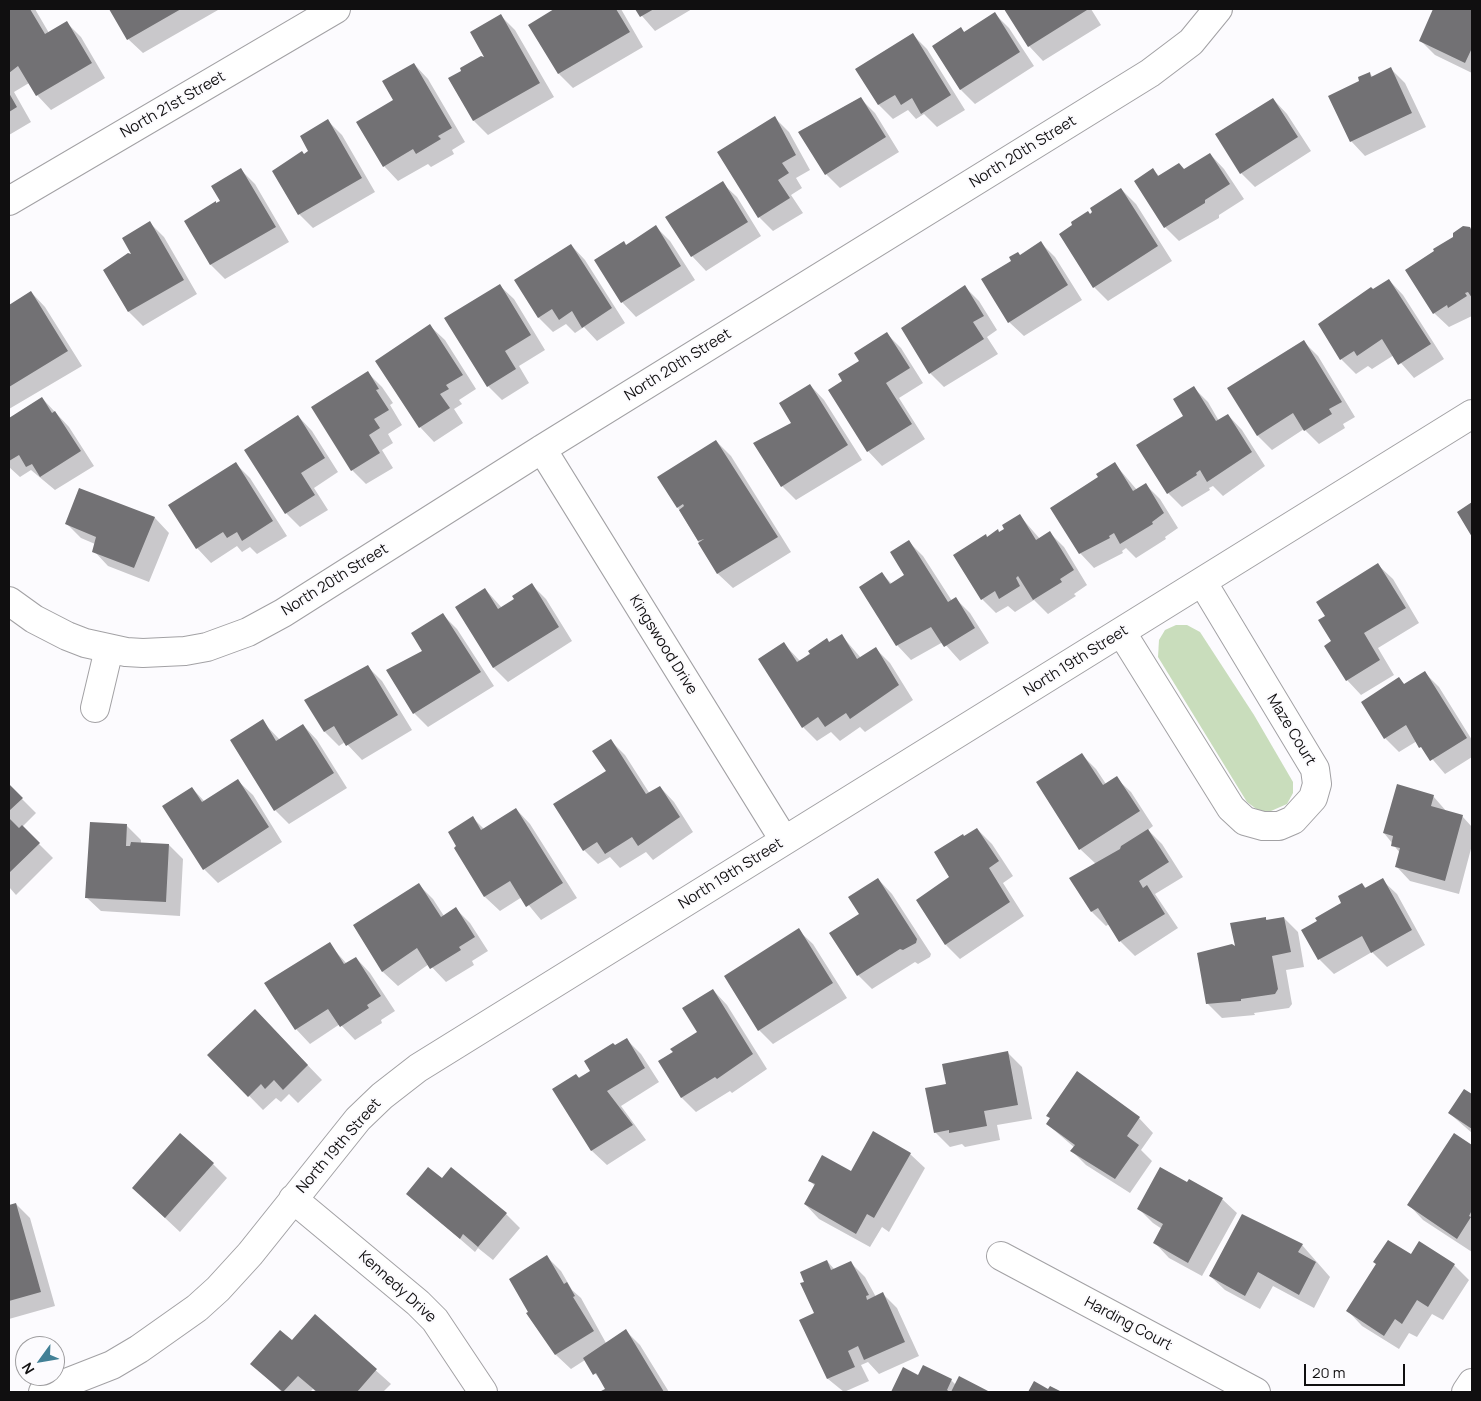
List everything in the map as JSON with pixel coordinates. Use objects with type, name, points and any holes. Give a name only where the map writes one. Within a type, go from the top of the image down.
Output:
[{"type":"street","name":"North 21st Street","points":[[9,201],[302,17],[336,9]]},
{"type":"street","name":"North 20th Street","points":[[9,601],[26,614],[50,628],[85,643],[143,654],[185,651],[207,647],[241,635],[283,613],[542,449],[1150,73],[1190,42],[1218,9]]},
{"type":"street","name":"North 19th Street","points":[[43,1392],[112,1364],[139,1349],[197,1308],[218,1289],[250,1254],[358,1119],[382,1096],[418,1068],[784,840],[1203,583],[1472,414]]},
{"type":"street","name":"Kingswood Drive","points":[[542,449],[784,840]]},
{"type":"street","name":"Maze Court","points":[[1122,632],[1231,808],[1245,821],[1263,826],[1279,826],[1292,820],[1314,798],[1317,784],[1315,770],[1203,583]]},
{"type":"street","points":[[95,708],[109,649]]},
{"type":"street","name":"Kennedy Drive","points":[[293,1199],[418,1303],[435,1320],[483,1392]]},
{"type":"street","name":"Harding Court","points":[[1000,1256],[1256,1392]]},
{"type":"street","points":[[1466,1392],[1472,1383]]},
{"type":"green space","points":[[1176,625],[1187,625],[1200,632],[1254,715],[1293,782],[1293,793],[1287,804],[1271,811],[1259,811],[1247,802],[1158,657],[1159,640],[1165,630]]},
{"type":"building","points":[[9,9],[30,9],[45,34],[67,21],[92,63],[36,96],[18,66],[9,73]]},
{"type":"building","points":[[109,9],[181,9],[127,40]]},
{"type":"building","points":[[554,9],[616,9],[630,32],[558,74],[528,25]]},
{"type":"building","points":[[635,9],[654,9],[640,17]]},
{"type":"building","points":[[1004,9],[1086,9],[1087,10],[1028,47]]},
{"type":"building","points":[[1433,9],[1472,9],[1472,48],[1465,63],[1419,41]]},
{"type":"building","points":[[995,12],[1020,52],[960,90],[932,46],[961,27],[964,32]]},
{"type":"building","points":[[501,14],[540,83],[473,121],[448,78],[461,71],[460,68],[481,56],[484,57],[470,32]]},
{"type":"building","points":[[913,33],[951,95],[921,114],[912,98],[901,105],[895,95],[878,105],[855,69]]},
{"type":"building","points":[[414,63],[452,128],[438,136],[441,139],[416,154],[413,149],[383,167],[356,122],[393,100],[382,81]]},
{"type":"building","points":[[1391,67],[1412,113],[1350,142],[1328,96],[1359,81],[1358,77],[1370,72],[1371,77]]},
{"type":"building","points":[[9,93],[17,107],[9,112]]},
{"type":"building","points":[[861,97],[886,137],[825,175],[798,132]]},
{"type":"building","points":[[1273,98],[1298,137],[1240,174],[1215,134]]},
{"type":"building","points":[[775,116],[796,155],[782,163],[789,173],[778,180],[790,198],[758,218],[717,152]]},
{"type":"building","points":[[328,119],[362,178],[298,215],[272,171],[302,151],[304,154],[308,151],[300,136]]},
{"type":"building","points":[[1210,153],[1230,184],[1205,200],[1205,203],[1164,228],[1134,181],[1153,168],[1158,176],[1179,163],[1184,169]]},
{"type":"building","points":[[241,168],[276,227],[210,265],[184,221],[216,201],[216,203],[220,201],[211,186]]},
{"type":"building","points":[[723,181],[748,222],[691,257],[665,217]]},
{"type":"building","points":[[1121,188],[1158,246],[1093,288],[1059,234],[1072,225],[1071,222],[1088,211],[1090,214],[1092,212],[1090,208]]},
{"type":"building","points":[[150,221],[184,280],[128,312],[103,270],[128,253],[131,254],[122,238]]},
{"type":"building","points":[[656,225],[681,266],[621,303],[594,260],[624,241],[626,245]]},
{"type":"building","points":[[1463,226],[1470,227],[1472,231],[1472,298],[1468,292],[1465,293],[1467,296],[1448,308],[1447,305],[1433,314],[1405,270],[1453,237],[1453,233]]},
{"type":"building","points":[[1041,241],[1068,285],[1008,323],[981,279],[1011,261],[1009,257],[1018,252],[1020,255]]},
{"type":"building","points":[[571,244],[612,308],[582,328],[572,311],[559,320],[552,309],[538,318],[514,280]]},
{"type":"building","points":[[1389,279],[1431,344],[1398,365],[1382,339],[1357,356],[1354,351],[1340,360],[1318,324],[1371,287],[1373,289]]},
{"type":"building","points":[[500,284],[531,335],[505,351],[516,369],[487,387],[444,318]]},
{"type":"building","points":[[965,285],[984,316],[973,322],[984,339],[929,374],[901,328]]},
{"type":"building","points":[[31,291],[68,351],[9,387],[9,305]]},
{"type":"building","points":[[430,324],[463,375],[446,385],[449,389],[440,394],[450,408],[419,428],[375,361]]},
{"type":"building","points":[[887,332],[910,368],[886,383],[912,424],[867,452],[828,390],[842,381],[838,374],[859,361],[854,353]]},
{"type":"building","points":[[1304,340],[1342,402],[1329,409],[1332,414],[1304,431],[1293,413],[1257,436],[1227,388]]},
{"type":"building","points":[[368,371],[379,389],[376,390],[389,410],[374,419],[380,428],[369,435],[380,453],[351,471],[311,407]]},
{"type":"building","points":[[810,384],[848,445],[781,487],[753,443],[791,423],[779,403]]},
{"type":"building","points":[[1194,386],[1216,421],[1228,414],[1252,452],[1207,482],[1200,470],[1196,473],[1197,475],[1167,494],[1136,445],[1183,416],[1173,399]]},
{"type":"building","points":[[42,397],[52,413],[55,411],[81,451],[40,477],[32,464],[26,467],[19,455],[9,461],[9,418]]},
{"type":"building","points":[[298,415],[325,458],[301,473],[315,495],[285,514],[244,450]]},
{"type":"building","points":[[716,440],[778,537],[717,574],[698,543],[704,539],[698,541],[679,510],[684,506],[683,504],[677,508],[657,477]]},
{"type":"building","points":[[236,462],[273,521],[242,541],[237,532],[227,538],[223,532],[196,549],[168,505]]},
{"type":"building","points":[[1115,462],[1133,491],[1146,483],[1164,513],[1152,522],[1153,524],[1120,544],[1114,533],[1109,536],[1110,538],[1079,554],[1050,508],[1098,477],[1096,474]]},
{"type":"building","points":[[79,488],[155,517],[134,568],[92,552],[96,537],[65,524]]},
{"type":"building","points":[[1472,502],[1472,537],[1457,512]]},
{"type":"building","points":[[1020,514],[1036,540],[1050,531],[1074,570],[1060,579],[1062,582],[1033,600],[1018,576],[1016,578],[1020,586],[999,599],[995,591],[981,600],[953,555],[986,534],[987,537],[998,529],[999,532],[1004,529],[1002,525]]},
{"type":"building","points":[[909,540],[948,602],[956,597],[975,628],[944,647],[931,627],[896,646],[859,587],[882,572],[890,584],[904,575],[890,552]]},
{"type":"building","points":[[1378,563],[1406,608],[1364,633],[1380,660],[1346,681],[1324,646],[1331,641],[1318,620],[1325,616],[1316,602]]},
{"type":"building","points":[[532,583],[559,627],[493,668],[455,607],[485,588],[498,609],[514,599],[512,596]]},
{"type":"building","points":[[443,613],[481,672],[413,714],[386,670],[422,651],[411,633]]},
{"type":"building","points":[[842,634],[857,659],[876,647],[899,685],[850,719],[846,713],[825,727],[818,717],[802,728],[758,659],[784,642],[797,662],[810,654],[808,651],[827,638],[829,642]]},
{"type":"building","points":[[368,665],[398,715],[346,746],[334,726],[324,732],[304,700]]},
{"type":"building","points":[[1425,671],[1467,738],[1430,761],[1421,747],[1419,748],[1406,725],[1384,739],[1361,702],[1399,677],[1404,684]]},
{"type":"building","points":[[263,719],[276,741],[303,724],[334,773],[274,811],[230,740]]},
{"type":"building","points":[[611,739],[646,794],[660,786],[680,817],[638,846],[632,837],[605,854],[597,842],[583,851],[553,804],[606,771],[592,751]]},
{"type":"building","points":[[1082,753],[1103,785],[1117,776],[1140,811],[1079,850],[1036,782]]},
{"type":"building","points":[[238,779],[269,827],[203,870],[162,806],[192,787],[202,802]]},
{"type":"building","points":[[9,784],[23,798],[9,811]]},
{"type":"building","points":[[1397,784],[1434,795],[1431,806],[1463,815],[1445,881],[1395,867],[1400,848],[1391,846],[1393,836],[1383,833]]},
{"type":"building","points":[[516,808],[563,883],[526,907],[510,881],[484,897],[454,848],[456,846],[448,832],[473,816],[481,830]]},
{"type":"building","points":[[9,818],[19,828],[22,825],[40,843],[9,873]]},
{"type":"building","points":[[90,822],[127,824],[126,846],[130,846],[131,842],[169,844],[166,902],[85,898]]},
{"type":"building","points":[[977,828],[999,861],[989,868],[1010,902],[945,945],[916,900],[949,877],[934,852],[963,834],[964,836]]},
{"type":"building","points":[[1148,829],[1169,862],[1139,881],[1143,888],[1147,885],[1165,914],[1119,942],[1098,908],[1091,912],[1069,878],[1120,849],[1121,846]]},
{"type":"building","points":[[878,878],[917,939],[916,943],[903,950],[900,949],[857,976],[829,933],[859,914],[848,897]]},
{"type":"building","points":[[1383,878],[1412,930],[1371,953],[1362,936],[1318,960],[1301,930],[1317,921],[1315,918],[1341,903],[1338,896],[1362,883],[1365,888]]},
{"type":"building","points":[[419,883],[441,917],[456,907],[475,937],[459,947],[461,950],[430,969],[417,948],[382,972],[353,925]]},
{"type":"building","points":[[1266,917],[1266,920],[1284,917],[1291,952],[1272,956],[1278,989],[1275,994],[1241,999],[1241,1001],[1206,1004],[1197,953],[1232,944],[1235,946],[1230,923]]},
{"type":"building","points":[[799,928],[833,983],[758,1031],[724,976]]},
{"type":"building","points":[[330,942],[344,964],[356,957],[381,996],[367,1005],[369,1008],[340,1027],[328,1009],[295,1030],[264,983]]},
{"type":"building","points":[[713,989],[753,1054],[717,1079],[715,1077],[681,1098],[658,1061],[673,1052],[670,1049],[697,1032],[682,1008]]},
{"type":"building","points":[[255,1009],[308,1065],[283,1090],[274,1080],[265,1089],[261,1084],[248,1097],[207,1055]]},
{"type":"building","points":[[627,1038],[645,1068],[607,1091],[633,1125],[591,1151],[552,1089],[576,1074],[579,1078],[590,1071],[584,1061],[613,1043],[615,1045]]},
{"type":"building","points":[[1008,1051],[1018,1105],[984,1111],[987,1126],[949,1133],[949,1130],[934,1133],[925,1088],[946,1084],[942,1064]]},
{"type":"building","points":[[1077,1071],[1140,1117],[1127,1136],[1139,1145],[1115,1179],[1070,1151],[1075,1145],[1046,1124],[1050,1118],[1046,1116]]},
{"type":"building","points":[[1464,1089],[1472,1094],[1472,1129],[1448,1113]]},
{"type":"building","points":[[873,1131],[911,1153],[874,1218],[867,1214],[856,1234],[804,1204],[815,1184],[808,1181],[822,1155],[851,1171]]},
{"type":"building","points":[[180,1133],[214,1163],[165,1218],[132,1188]]},
{"type":"building","points":[[1454,1133],[1472,1145],[1472,1210],[1469,1216],[1471,1217],[1457,1239],[1407,1205]]},
{"type":"building","points":[[428,1167],[442,1178],[451,1167],[507,1213],[478,1247],[463,1234],[460,1239],[406,1194]]},
{"type":"building","points":[[1160,1167],[1187,1182],[1189,1179],[1223,1198],[1188,1263],[1153,1243],[1163,1224],[1137,1209]]},
{"type":"building","points":[[16,1203],[41,1292],[9,1301],[9,1205]]},
{"type":"building","points":[[1242,1214],[1303,1244],[1298,1252],[1316,1262],[1299,1295],[1258,1272],[1245,1296],[1209,1276]]},
{"type":"building","points":[[1388,1240],[1411,1254],[1419,1241],[1455,1264],[1428,1307],[1417,1300],[1402,1324],[1395,1319],[1384,1336],[1346,1311],[1376,1264],[1373,1262]]},
{"type":"building","points":[[547,1255],[564,1284],[567,1282],[575,1296],[573,1297],[594,1331],[555,1355],[526,1313],[528,1312],[509,1279]]},
{"type":"building","points":[[827,1260],[831,1270],[851,1261],[869,1295],[866,1296],[867,1300],[883,1292],[905,1342],[864,1360],[858,1346],[848,1351],[855,1367],[827,1379],[799,1320],[814,1313],[800,1283],[804,1282],[800,1272]]},
{"type":"building","points":[[315,1314],[377,1369],[357,1392],[317,1392],[298,1376],[283,1392],[250,1364],[280,1330],[292,1340]]},
{"type":"building","points":[[626,1329],[664,1392],[599,1392],[605,1389],[596,1373],[593,1375],[583,1358]]},
{"type":"building","points":[[923,1365],[952,1379],[947,1390],[950,1392],[891,1392],[903,1367],[918,1375]]},
{"type":"building","points":[[959,1376],[990,1392],[951,1392]]},
{"type":"building","points":[[1034,1381],[1048,1389],[1050,1386],[1062,1392],[1028,1392]]}]
